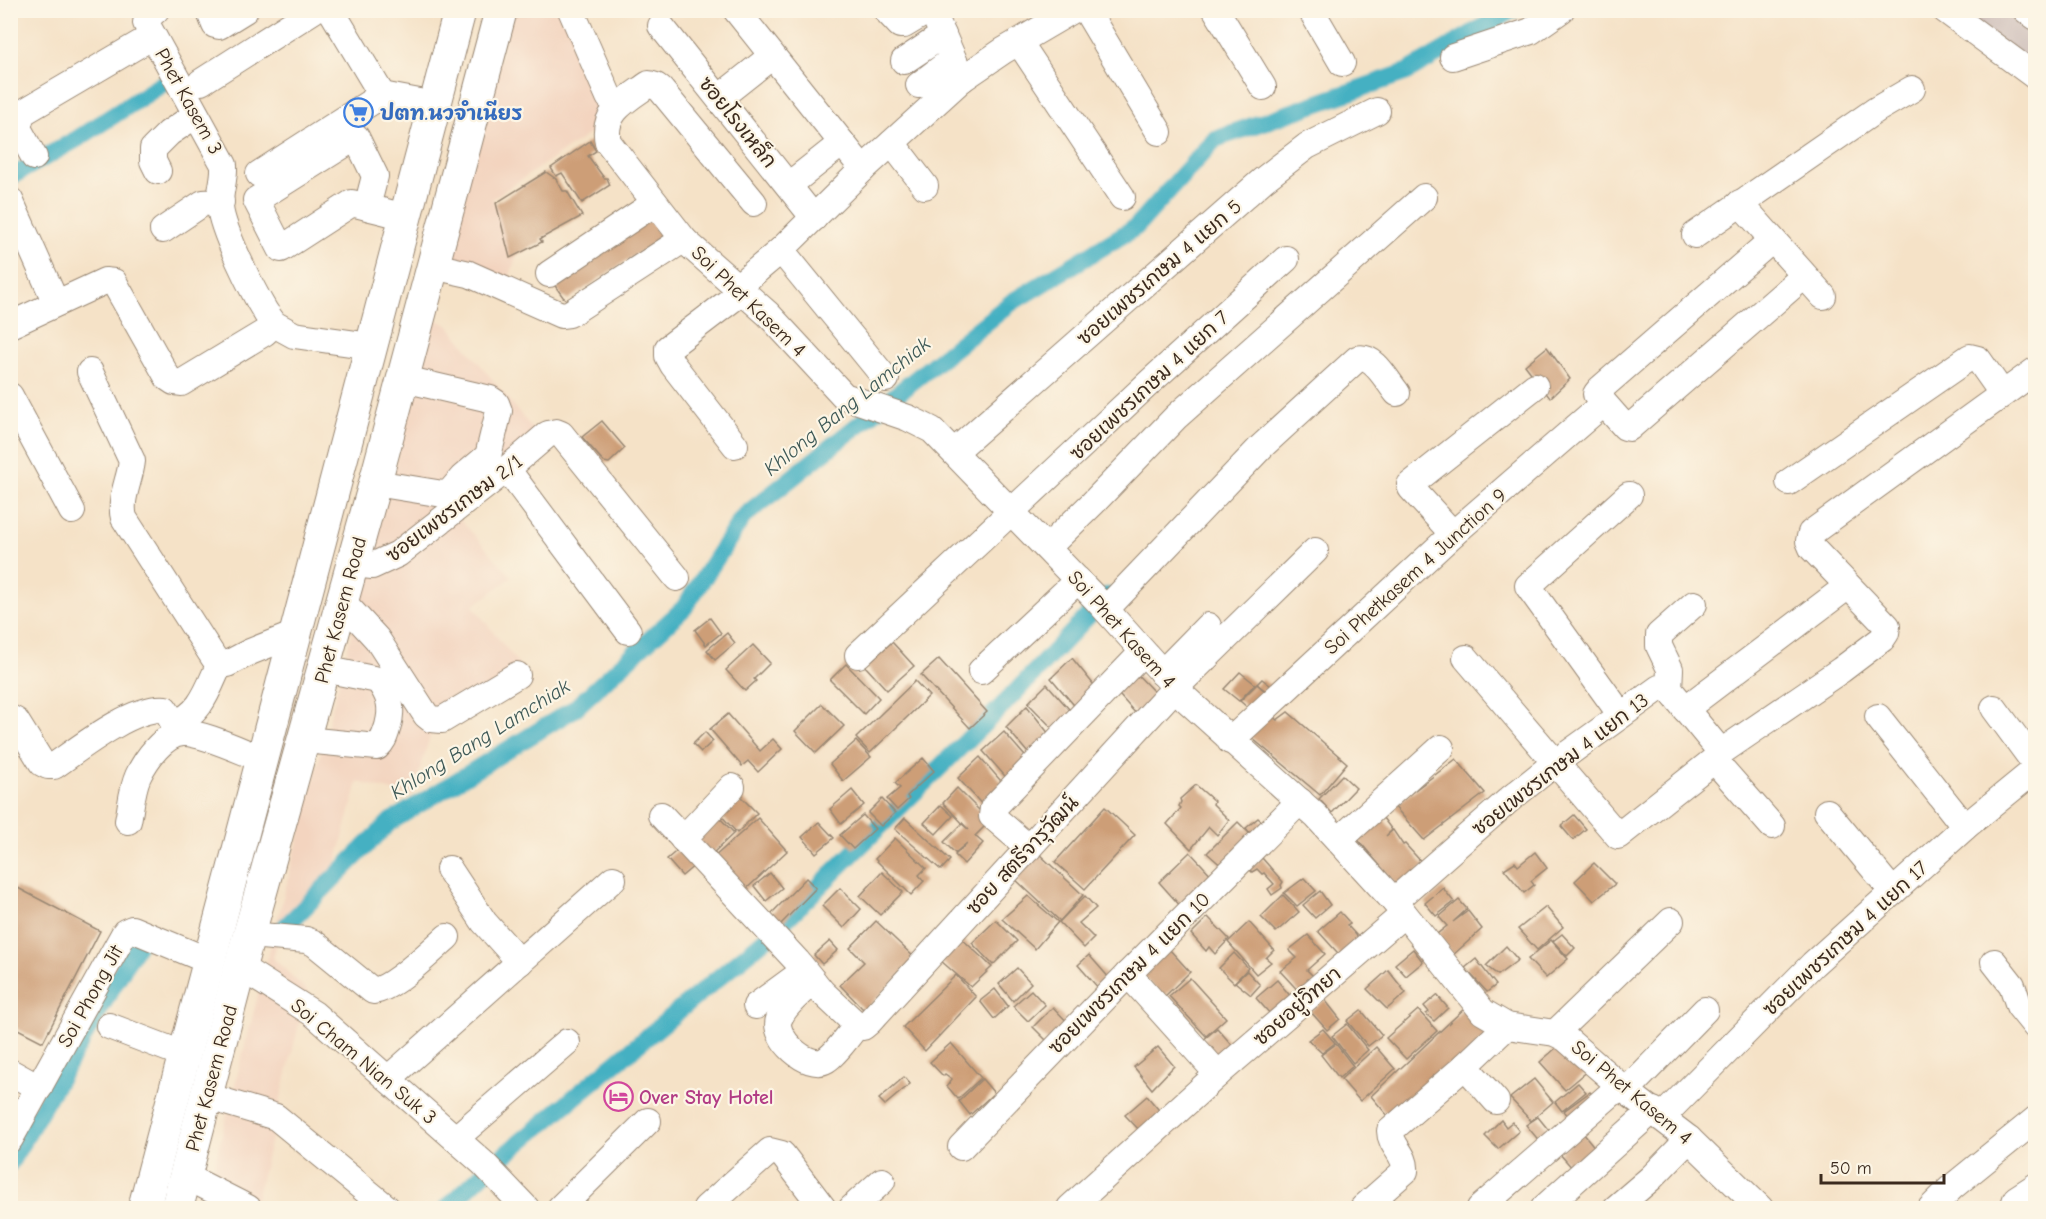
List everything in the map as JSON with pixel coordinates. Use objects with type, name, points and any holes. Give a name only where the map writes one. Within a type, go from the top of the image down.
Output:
[{"type":"main road","name":"Phet Kasem Road","points":[[144,1209],[460,10]]},
{"type":"main road","name":"Phet Kasem Road","points":[[177,1209],[240,967],[404,379],[501,10]]},
{"type":"main road","points":[[197,1196],[205,1101]]},
{"type":"main road","points":[[126,1209],[152,1127],[156,1121],[169,1114]]},
{"type":"street","points":[[209,10],[212,21],[219,26],[245,10]]},
{"type":"street","points":[[201,82],[314,10]]},
{"type":"street","points":[[331,10],[382,94]]},
{"type":"street","points":[[571,10],[609,97]]},
{"type":"street","points":[[736,10],[863,169]]},
{"type":"street","points":[[886,10],[900,25],[930,10],[957,69]]},
{"type":"street","points":[[919,86],[1018,42],[1073,10]]},
{"type":"street","points":[[1086,10],[1159,132]]},
{"type":"street","points":[[1216,10],[1263,87]]},
{"type":"street","points":[[1311,10],[1342,63]]},
{"type":"street","points":[[1453,57],[1532,31],[1561,10]]},
{"type":"street","points":[[1945,10],[2036,77]]},
{"type":"street","points":[[2026,10],[2036,17]]},
{"type":"street","points":[[34,158],[18,128],[22,113],[152,21]]},
{"type":"street","name":"Phet Kasem 3","points":[[152,21],[196,115],[224,165],[221,202],[225,227],[262,307],[274,324]]},
{"type":"street","name":"ซอยโรงเหล็ก","points":[[661,26],[814,218]]},
{"type":"street","points":[[904,61],[943,35]]},
{"type":"street","points":[[1018,42],[1122,197]]},
{"type":"street","points":[[719,98],[772,56]]},
{"type":"street","points":[[735,445],[673,365],[668,356],[668,348],[740,289],[892,143],[957,69]]},
{"type":"street","points":[[685,241],[608,142],[606,127],[615,110],[649,84],[662,90],[754,203]]},
{"type":"street","points":[[1695,235],[1876,111],[1912,89]]},
{"type":"street","points":[[259,174],[382,94],[435,105]]},
{"type":"street","name":"ซอยเพชรเกษม 4 แยก 5","points":[[954,453],[1263,180],[1306,146],[1377,111]]},
{"type":"street","points":[[158,171],[153,161],[153,149],[169,133],[196,115]]},
{"type":"street","points":[[367,207],[375,176],[356,137],[256,200],[281,249],[352,203],[367,207],[405,217]]},
{"type":"street","points":[[789,185],[842,142]]},
{"type":"street","points":[[892,143],[925,186]]},
{"type":"street","points":[[1047,548],[1176,417],[1424,198]]},
{"type":"street","points":[[10,200],[56,303]]},
{"type":"street","points":[[163,230],[203,203],[221,202]]},
{"type":"street","points":[[549,274],[656,203]]},
{"type":"street","points":[[1740,203],[1823,296]]},
{"type":"street","points":[[1772,240],[1600,389],[1596,394],[1603,404],[1625,427],[1629,428],[1804,276]]},
{"type":"street","name":"Soi Phet Kasem 4","points":[[433,266],[469,273],[561,315],[569,314],[675,245],[685,241],[768,314],[844,396],[919,422],[932,430],[1102,605],[1168,680],[1230,741],[1300,801],[1339,840],[1399,908],[1484,1012],[1507,1026],[1555,1033],[1565,1038],[1623,1088],[1689,1138],[1760,1209]]},
{"type":"street","points":[[781,250],[886,379]]},
{"type":"street","name":"ซอยเพชรเกษม 4 แยก 7","points":[[858,655],[1150,382],[1286,259]]},
{"type":"street","points":[[10,325],[105,281],[114,282],[168,378],[174,382],[181,383],[264,333],[274,324],[294,335],[371,346]]},
{"type":"street","points":[[1789,482],[1970,357],[1978,359],[2002,393]]},
{"type":"street","points":[[1102,605],[1262,446],[1357,359],[1370,359],[1397,393]]},
{"type":"street","points":[[1466,658],[1618,836],[1717,756],[1882,639],[1887,626],[1812,548],[1809,541],[1811,533],[2036,370]]},
{"type":"street","points":[[90,372],[132,461],[122,504],[124,518],[214,658],[220,663],[227,664],[295,634]]},
{"type":"street","points":[[375,483],[443,494],[450,492],[462,478],[488,456],[499,411],[496,403],[490,399],[404,379]]},
{"type":"street","points":[[1452,534],[1410,485],[1536,386]]},
{"type":"street","points":[[10,396],[72,511]]},
{"type":"street","name":"Soi Phetkasem 4 Junction 9","points":[[1230,741],[1452,534],[1603,404]]},
{"type":"street","name":"ซอยเพชรเกษม 2/1","points":[[353,564],[372,566],[398,554],[548,434],[556,432],[561,434],[677,578]]},
{"type":"street","points":[[507,469],[628,631]]},
{"type":"street","points":[[1621,715],[1528,586],[1629,495]]},
{"type":"street","points":[[1168,680],[1315,551]]},
{"type":"street","points":[[981,671],[1078,580]]},
{"type":"street","points":[[1685,709],[1848,586]]},
{"type":"street","points":[[343,602],[377,639],[431,720],[442,720],[517,675]]},
{"type":"street","points":[[1669,689],[1670,669],[1659,646],[1659,634],[1694,604]]},
{"type":"street","points":[[1168,680],[1208,626]]},
{"type":"street","points":[[1029,848],[992,816],[993,808],[1143,652]]},
{"type":"street","points":[[10,718],[16,721],[42,764],[54,766],[111,728],[142,712],[165,708],[173,722],[192,714],[209,688],[220,663]]},
{"type":"street","points":[[305,740],[377,747],[383,741],[390,716],[388,696],[378,680],[324,669]]},
{"type":"street","name":"ซอย สตรีจารุวัฒน์","points":[[809,976],[778,1020],[779,1032],[788,1045],[806,1060],[819,1063],[827,1059],[863,1024],[1029,848],[1168,680]]},
{"type":"street","name":"ซอยเพชรเกษม 4 แยก 13","points":[[1399,908],[1509,799],[1659,688],[1669,689],[1717,756],[1772,826]]},
{"type":"street","points":[[1994,708],[2036,767]]},
{"type":"street","points":[[1878,717],[1965,827]]},
{"type":"street","points":[[128,821],[137,777],[148,760],[172,735],[184,733],[197,735],[262,759]]},
{"type":"street","points":[[1339,840],[1441,748]]},
{"type":"street","name":"ซอยเพชรเกษม 4 แยก 17","points":[[1544,1209],[1657,1113],[1813,964],[1965,827],[2036,767]]},
{"type":"street","points":[[683,839],[732,787]]},
{"type":"street","name":"ซอยเพชรเกษม 4 แยก 10","points":[[961,1147],[1300,801]]},
{"type":"street","points":[[1827,812],[1893,892]]},
{"type":"street","points":[[661,815],[809,976],[863,1024]]},
{"type":"street","points":[[449,869],[484,922],[520,962]]},
{"type":"street","points":[[388,1079],[613,879]]},
{"type":"street","name":"ซอยอยู่วิทยา","points":[[1070,1209],[1399,908]]},
{"type":"street","points":[[1555,1033],[1671,921]]},
{"type":"street","name":"Soi Phong Jit","points":[[10,1138],[125,932],[132,929],[208,961]]},
{"type":"street","points":[[250,935],[306,940],[314,943],[373,991],[383,989],[447,937]]},
{"type":"street","points":[[1994,962],[2012,985],[2019,1006],[2036,1027]]},
{"type":"street","name":"Soi Cham Nian Suk 3","points":[[240,967],[314,1014],[456,1138],[488,1168],[525,1209]]},
{"type":"street","points":[[1128,974],[1218,1074]]},
{"type":"street","points":[[756,1006],[809,976]]},
{"type":"street","points":[[1480,1209],[1623,1088],[1705,1010]]},
{"type":"street","points":[[108,1026],[185,1055]]},
{"type":"street","points":[[1363,1209],[1405,1170],[1403,1158],[1390,1138],[1390,1131],[1507,1026]]},
{"type":"street","points":[[456,1138],[567,1042]]},
{"type":"street","points":[[1465,1066],[1496,1101]]},
{"type":"street","points":[[10,1072],[39,1088]]},
{"type":"street","points":[[205,1101],[276,1117],[387,1209]]},
{"type":"street","points":[[1931,1209],[1951,1188],[2036,1119]]},
{"type":"street","points":[[560,1209],[648,1121]]},
{"type":"street","points":[[1616,1209],[1651,1178],[1689,1138]]},
{"type":"street","points":[[706,1209],[770,1151],[782,1154],[823,1209]]},
{"type":"street","points":[[852,1209],[882,1181]]},
{"type":"street","points":[[2013,1209],[2016,1199],[2036,1186]]},
{"type":"street","points":[[197,1196],[248,1209]]},
{"type":"shaded area","points":[[513,11],[568,11],[603,95],[592,132],[492,199],[521,242],[509,279],[444,260]]},
{"type":"shaded area","points":[[1932,11],[2035,11],[2035,89]]},
{"type":"shaded area","points":[[433,318],[448,325],[535,432],[448,506],[512,577],[473,606],[528,676],[431,733],[412,796],[358,782],[334,871],[283,919],[273,958],[307,991],[254,1208],[203,1208]]},
{"type":"building","points":[[590,141],[596,151],[588,156],[604,178],[607,178],[610,185],[582,203],[562,173],[556,176],[551,168]]},
{"type":"building","points":[[546,172],[556,179],[563,191],[567,191],[582,216],[540,239],[542,242],[510,258],[496,203]]},
{"type":"building","points":[[655,207],[672,231],[567,300],[563,297],[551,280]]},
{"type":"building","points":[[1547,347],[1570,379],[1550,398],[1525,365]]},
{"type":"building","points":[[602,421],[625,448],[609,463],[604,462],[582,437]]},
{"type":"building","points":[[710,618],[721,633],[706,645],[695,630]]},
{"type":"building","points":[[727,633],[735,643],[715,660],[707,650]]},
{"type":"building","points":[[892,642],[914,666],[887,690],[865,666]]},
{"type":"building","points":[[753,645],[770,663],[745,691],[726,670]]},
{"type":"building","points":[[1072,658],[1098,690],[1079,711],[1051,678]]},
{"type":"building","points":[[939,659],[987,712],[970,728],[921,675]]},
{"type":"building","points":[[846,664],[879,698],[864,714],[830,680]]},
{"type":"building","points":[[1132,669],[1158,696],[1137,715],[1112,687]]},
{"type":"building","points":[[1240,672],[1255,684],[1239,701],[1224,689]]},
{"type":"building","points":[[1262,679],[1276,690],[1272,696],[1257,684]]},
{"type":"building","points":[[915,681],[929,696],[870,753],[856,738]]},
{"type":"building","points":[[1047,684],[1076,717],[1058,734],[1028,703]]},
{"type":"building","points":[[1257,684],[1271,697],[1255,714],[1240,701]]},
{"type":"building","points":[[822,704],[844,726],[816,753],[795,731]]},
{"type":"building","points":[[1027,706],[1053,739],[1034,760],[1006,727]]},
{"type":"building","points":[[1266,712],[1277,720],[1288,712],[1347,763],[1320,795],[1246,733]]},
{"type":"building","points":[[728,714],[760,751],[773,739],[782,749],[758,772],[748,761],[742,766],[710,729]]},
{"type":"building","points":[[705,732],[713,741],[701,752],[693,744]]},
{"type":"building","points":[[1004,732],[1031,763],[1011,783],[983,751]]},
{"type":"building","points":[[856,741],[871,757],[843,781],[830,764]]},
{"type":"building","points":[[980,757],[1007,788],[986,809],[958,778]]},
{"type":"building","points":[[923,758],[934,771],[907,796],[909,799],[897,810],[887,799],[900,788],[895,783]]},
{"type":"building","points":[[1456,759],[1485,793],[1424,840],[1394,806]]},
{"type":"building","points":[[1342,775],[1356,788],[1332,813],[1319,799]]},
{"type":"building","points":[[1196,785],[1214,801],[1213,804],[1229,820],[1217,835],[1209,827],[1191,849],[1167,824],[1181,808],[1180,799]]},
{"type":"building","points":[[957,788],[990,821],[975,836],[983,843],[964,864],[955,855],[967,843],[955,853],[944,842],[962,824],[969,830],[943,803]]},
{"type":"building","points":[[852,790],[864,805],[841,824],[830,809]]},
{"type":"building","points":[[737,793],[757,813],[737,833],[718,812]]},
{"type":"building","points":[[882,799],[895,813],[881,826],[868,813]]},
{"type":"building","points":[[941,805],[953,816],[936,834],[924,823]]},
{"type":"building","points":[[1105,807],[1135,835],[1085,889],[1055,862]]},
{"type":"building","points":[[716,814],[734,833],[711,855],[693,836]]},
{"type":"building","points":[[1380,814],[1392,830],[1386,836],[1393,830],[1403,845],[1405,844],[1425,866],[1399,888],[1354,835]]},
{"type":"building","points":[[863,815],[875,829],[853,849],[840,835]]},
{"type":"building","points":[[1574,815],[1586,829],[1573,840],[1561,826]]},
{"type":"building","points":[[758,818],[787,851],[743,892],[713,858]]},
{"type":"building","points":[[905,818],[950,860],[941,870],[895,829]]},
{"type":"building","points":[[1258,818],[1269,828],[1225,869],[1207,853],[1238,822],[1252,836],[1246,828]]},
{"type":"building","points":[[819,822],[834,838],[816,853],[802,837]]},
{"type":"building","points":[[895,838],[926,868],[919,875],[924,881],[911,895],[875,859]]},
{"type":"building","points":[[680,848],[695,865],[682,876],[667,859]]},
{"type":"building","points":[[1190,852],[1214,878],[1183,909],[1159,882]]},
{"type":"building","points":[[1535,852],[1547,868],[1531,881],[1534,885],[1524,893],[1504,869],[1515,862],[1518,866]]},
{"type":"building","points":[[1039,854],[1083,895],[1060,921],[1015,879]]},
{"type":"building","points":[[1262,858],[1283,882],[1282,888],[1272,895],[1268,889],[1274,884],[1264,873],[1262,874],[1257,869],[1252,872],[1249,869]]},
{"type":"building","points":[[1594,863],[1615,884],[1594,901],[1575,881]]},
{"type":"building","points":[[882,872],[903,892],[880,915],[860,896]]},
{"type":"building","points":[[770,873],[782,888],[766,901],[754,886]]},
{"type":"building","points":[[806,878],[816,888],[780,925],[770,915]]},
{"type":"building","points":[[1304,878],[1316,891],[1297,906],[1284,893]]},
{"type":"building","points":[[16,887],[100,931],[43,1042],[10,1025],[10,897]]},
{"type":"building","points":[[840,888],[861,909],[844,928],[822,906]]},
{"type":"building","points":[[1443,888],[1454,902],[1436,916],[1425,903]]},
{"type":"building","points":[[1320,891],[1330,905],[1315,918],[1303,905]]},
{"type":"building","points":[[1283,895],[1299,912],[1276,932],[1261,917]]},
{"type":"building","points":[[1028,896],[1058,922],[1035,949],[1002,919]]},
{"type":"building","points":[[1085,896],[1096,908],[1079,923],[1094,938],[1084,948],[1059,922]]},
{"type":"building","points":[[1459,900],[1467,909],[1453,922],[1468,911],[1482,929],[1453,955],[1437,934],[1447,926],[1439,917]]},
{"type":"building","points":[[1546,907],[1563,927],[1537,950],[1518,929]]},
{"type":"building","points":[[1340,912],[1350,923],[1347,925],[1365,945],[1346,962],[1318,931]]},
{"type":"building","points":[[1208,917],[1229,939],[1215,954],[1209,947],[1206,951],[1191,934]]},
{"type":"building","points":[[996,920],[1017,941],[993,965],[972,943]]},
{"type":"building","points":[[876,921],[917,960],[864,1010],[840,985],[864,962],[850,948]]},
{"type":"building","points":[[1249,922],[1274,950],[1266,958],[1271,962],[1256,974],[1228,942]]},
{"type":"building","points":[[1562,934],[1575,948],[1567,956],[1553,941]]},
{"type":"building","points":[[1308,935],[1325,954],[1307,970],[1317,980],[1303,996],[1280,971],[1297,958],[1289,950]]},
{"type":"building","points":[[960,937],[992,967],[971,987],[941,961]]},
{"type":"building","points":[[1551,940],[1568,959],[1546,978],[1528,959]]},
{"type":"building","points":[[830,941],[838,950],[822,964],[814,955]]},
{"type":"building","points":[[1506,946],[1518,960],[1498,975],[1486,966]]},
{"type":"building","points":[[1169,949],[1190,972],[1164,997],[1142,976]]},
{"type":"building","points":[[1413,949],[1423,962],[1406,976],[1395,964]]},
{"type":"building","points":[[1234,953],[1248,968],[1234,983],[1219,968]]},
{"type":"building","points":[[1089,955],[1111,980],[1100,990],[1078,965]]},
{"type":"building","points":[[1476,959],[1496,985],[1487,992],[1465,968]]},
{"type":"building","points":[[1017,968],[1031,983],[1013,1001],[999,984]]},
{"type":"building","points":[[1388,970],[1406,993],[1387,1009],[1367,989]]},
{"type":"building","points":[[1247,971],[1260,985],[1251,995],[1235,982]]},
{"type":"building","points":[[956,975],[976,997],[925,1051],[903,1027]]},
{"type":"building","points":[[1190,978],[1226,1018],[1206,1036],[1169,996]]},
{"type":"building","points":[[1277,980],[1292,998],[1272,1016],[1256,998]]},
{"type":"building","points":[[995,989],[1008,1006],[994,1019],[980,1001]]},
{"type":"building","points":[[1031,990],[1045,1005],[1028,1021],[1013,1006]]},
{"type":"building","points":[[1437,995],[1448,1008],[1434,1021],[1426,1014],[1429,1012],[1424,1006]]},
{"type":"building","points":[[1325,1000],[1340,1019],[1327,1030],[1310,1011]]},
{"type":"building","points":[[1467,1006],[1491,1033],[1393,1122],[1371,1096]]},
{"type":"building","points":[[1053,1007],[1071,1026],[1051,1045],[1033,1027]]},
{"type":"building","points":[[1361,1010],[1382,1035],[1368,1046],[1347,1021]]},
{"type":"building","points":[[1418,1010],[1437,1031],[1406,1059],[1386,1038]]},
{"type":"building","points":[[1347,1024],[1368,1050],[1353,1063],[1332,1036]]},
{"type":"building","points":[[1217,1028],[1239,1053],[1224,1065],[1202,1041]]},
{"type":"building","points":[[1323,1029],[1335,1043],[1322,1053],[1308,1040]]},
{"type":"building","points":[[1563,1042],[1589,1070],[1565,1090],[1540,1062]]},
{"type":"building","points":[[951,1043],[981,1078],[958,1099],[947,1086],[952,1079],[945,1074],[943,1076],[930,1062]]},
{"type":"building","points":[[1336,1044],[1353,1066],[1339,1078],[1321,1055]]},
{"type":"building","points":[[1158,1047],[1174,1066],[1152,1089],[1134,1067]]},
{"type":"building","points":[[1376,1047],[1395,1069],[1360,1101],[1341,1079]]},
{"type":"building","points":[[904,1077],[910,1084],[885,1105],[879,1099]]},
{"type":"building","points":[[982,1079],[994,1093],[970,1115],[959,1101]]},
{"type":"building","points":[[1534,1079],[1553,1102],[1531,1121],[1510,1098]]},
{"type":"building","points":[[1578,1083],[1586,1092],[1562,1111],[1555,1102]]},
{"type":"building","points":[[1590,1092],[1599,1103],[1575,1124],[1564,1111]]},
{"type":"building","points":[[1147,1096],[1163,1115],[1142,1133],[1125,1115]]},
{"type":"building","points":[[1538,1117],[1555,1138],[1545,1148],[1526,1125]]},
{"type":"building","points":[[1501,1120],[1506,1127],[1512,1122],[1519,1131],[1498,1149],[1485,1136]]},
{"type":"building","points":[[1583,1133],[1596,1149],[1574,1170],[1559,1153]]},
{"type":"waterway","name":"Khlong Bang Lamchiak","points":[[278,934],[390,822],[574,709],[684,608],[743,517],[1012,302],[1136,227],[1215,139],[1407,72],[1512,10]]},
{"type":"waterway","points":[[10,177],[77,139],[162,84]]},
{"type":"waterway","points":[[447,1208],[489,1168],[770,935],[1004,704],[1107,596]]},
{"type":"waterway","name":"Khlong Bang Lamchiak","points":[[10,1163],[141,938]]},
{"type":"place","name":"ปตท.นวจำเนียร","points":[[359,113]]},
{"type":"place","name":"Over Stay Hotel","points":[[618,1097]]}]
